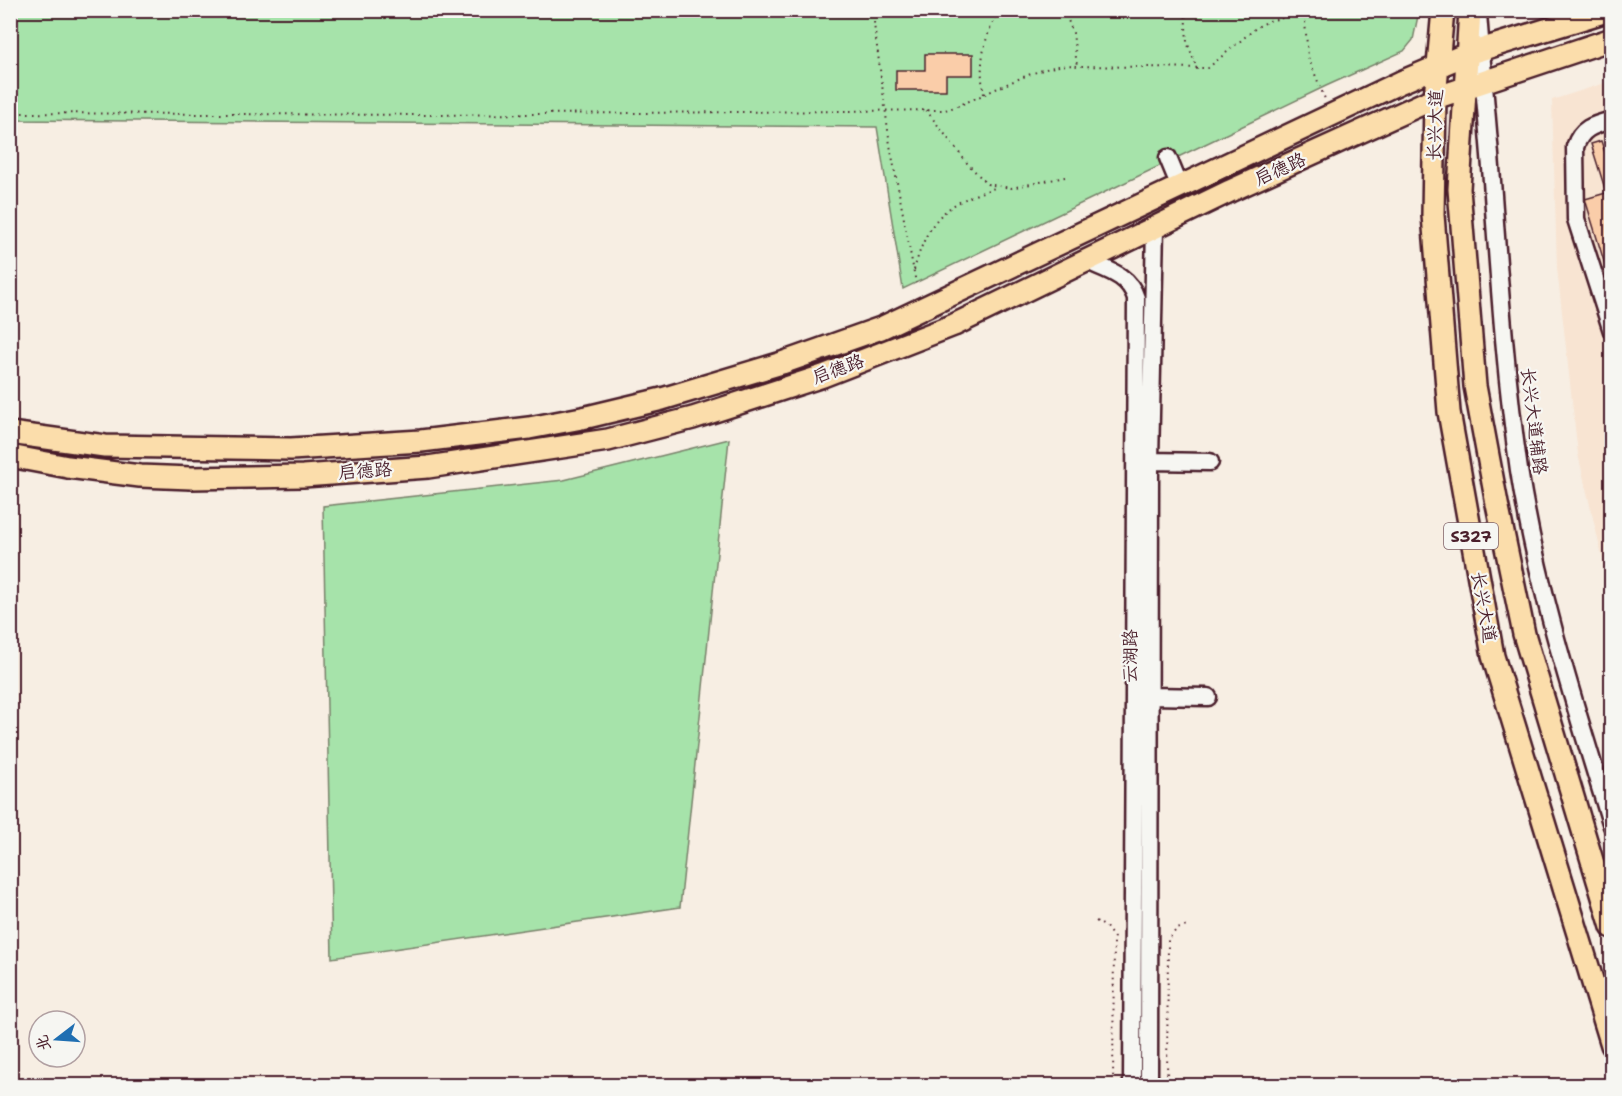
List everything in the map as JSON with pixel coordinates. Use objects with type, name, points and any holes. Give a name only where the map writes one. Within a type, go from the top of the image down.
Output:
[{"type":"main road","name":"长兴大道","points":[[1443,10],[1435,98],[1433,215],[1449,412],[1493,657],[1603,987],[1611,1045]]},
{"type":"main road","name":"长兴大道","points":[[1470,10],[1474,85],[1459,189],[1476,386],[1497,504],[1524,634],[1611,927]]},
{"type":"main road","name":"启德路","points":[[10,433],[105,446],[291,449],[421,441],[529,428],[662,399],[771,366],[881,328],[1438,67],[1474,52],[1610,10]]},
{"type":"main road","name":"启德路","points":[[10,456],[140,476],[191,478],[303,476],[428,466],[608,440],[693,418],[823,376],[954,325],[1155,227],[1435,98],[1611,39]]},
{"type":"main road","points":[[1339,112],[1359,134]]},
{"type":"main road","points":[[61,465],[65,442]]},
{"type":"street","points":[[1474,52],[1477,10]]},
{"type":"street","name":"长兴大道辅路","points":[[1474,85],[1492,177],[1502,322],[1519,471],[1556,643],[1611,826]]},
{"type":"street","points":[[1611,120],[1589,126],[1579,136],[1575,147],[1575,170],[1576,219],[1611,331]]},
{"type":"street","points":[[1168,159],[1180,187]]},
{"type":"street","name":"云湖路","points":[[1149,1086],[1150,461],[1155,227]]},
{"type":"street","name":"云湖路","points":[[1087,261],[1125,280],[1134,291],[1136,298],[1132,1086]]},
{"type":"street","points":[[1150,461],[1210,462]]},
{"type":"street","points":[[1150,696],[1208,697]]},
{"type":"path","points":[[875,10],[874,24],[885,110],[916,283]]},
{"type":"path","points":[[984,94],[981,80],[982,53],[990,26],[999,10]]},
{"type":"path","points":[[1064,10],[1073,33],[1077,66]]},
{"type":"path","points":[[1185,10],[1187,42],[1197,70]]},
{"type":"path","points":[[10,112],[432,115],[945,110],[1013,81],[1066,64],[1197,70],[1208,68],[1257,27],[1269,21],[1304,12],[1308,57],[1339,112]]},
{"type":"path","points":[[926,110],[967,163],[987,184],[1011,188],[1065,177]]},
{"type":"path","points":[[914,272],[922,243],[938,218],[954,204],[1001,186]]},
{"type":"path","points":[[1096,921],[1106,927],[1114,938],[1113,1086]]},
{"type":"path","points":[[1167,1086],[1168,939],[1177,929],[1186,926]]},
{"type":"shaded area","points":[[1611,81],[1611,595],[1578,454],[1557,268],[1552,100]]},
{"type":"green space","points":[[734,10],[736,15],[827,15],[827,10],[1419,11],[1413,40],[1404,51],[1326,86],[903,289],[877,127],[11,120],[11,11]]},
{"type":"green space","points":[[729,439],[680,907],[332,958],[323,506],[564,480]]},
{"type":"water","points":[[827,10],[827,15],[736,15],[734,11]]},
{"type":"building","points":[[925,54],[973,54],[973,75],[946,75],[946,90],[896,90],[896,70],[925,70]]},
{"type":"building","points":[[1601,141],[1612,173],[1612,211],[1591,144]]},
{"type":"building","points":[[1606,193],[1612,211],[1612,281],[1610,281],[1585,199]]}]
